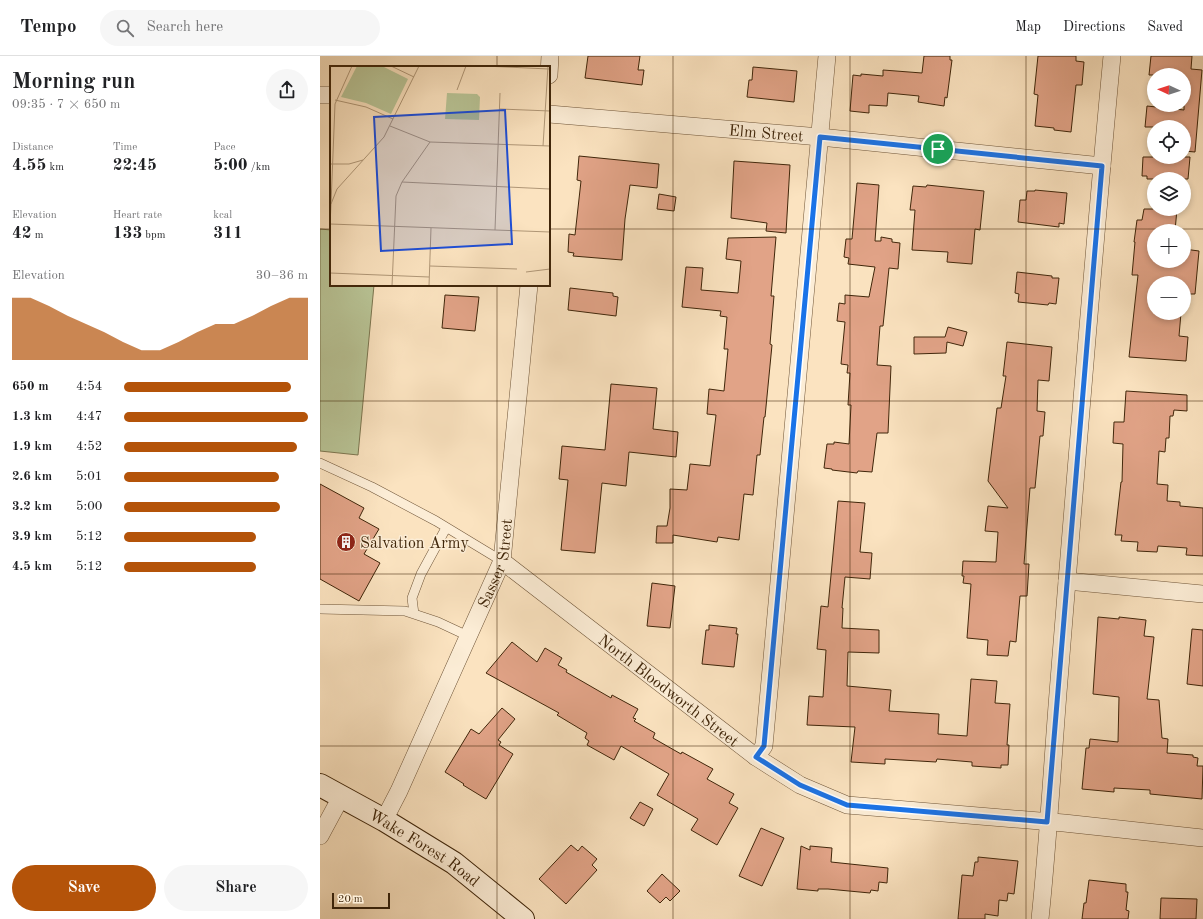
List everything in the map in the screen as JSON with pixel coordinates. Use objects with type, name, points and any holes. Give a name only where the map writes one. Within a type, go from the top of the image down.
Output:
[{"type":"main road","name":"Wake Forest Road","points":[[320,785],[384,820],[454,863],[523,919]]},
{"type":"street","points":[[549,66],[550,56]]},
{"type":"street","points":[[756,757],[764,746],[827,56]]},
{"type":"street","points":[[1040,919],[1112,56]]},
{"type":"street","points":[[320,94],[330,96]]},
{"type":"street","name":"Elm Street","points":[[550,114],[820,137],[1102,166]]},
{"type":"street","name":"Sasser Street","points":[[384,820],[399,791],[502,561],[529,286]]},
{"type":"street","name":"North Bloodworth Street","points":[[502,561],[756,757],[800,785],[847,805],[1047,822],[1203,838]]},
{"type":"street","points":[[1067,581],[1203,594]]},
{"type":"street","points":[[320,836],[341,797]]},
{"type":"lane","points":[[320,463],[372,487],[502,561]]},
{"type":"lane","points":[[414,614],[412,598],[421,574],[446,528]]},
{"type":"lane","points":[[320,609],[405,611],[438,622],[468,636]]},
{"type":"green space","points":[[320,229],[330,230],[330,286],[374,286],[358,455],[320,451]]},
{"type":"building","points":[[588,56],[640,56],[638,70],[644,70],[642,85],[585,78]]},
{"type":"building","points":[[924,56],[950,56],[950,60],[952,60],[947,98],[945,97],[944,106],[918,102],[919,96],[888,93],[887,106],[869,105],[869,113],[850,111],[853,75],[861,76],[861,74],[883,76],[883,70],[922,73]]},
{"type":"building","points":[[1038,56],[1076,56],[1076,61],[1084,62],[1082,85],[1076,85],[1071,132],[1035,126],[1038,95],[1034,94]]},
{"type":"building","points":[[1151,56],[1192,56],[1191,69],[1150,68]]},
{"type":"building","points":[[753,67],[797,71],[794,102],[747,97],[749,80],[752,80]]},
{"type":"building","points":[[1191,69],[1202,70],[1195,152],[1191,152],[1191,120],[1147,120],[1147,127],[1145,127],[1147,106],[1147,112],[1191,112]]},
{"type":"building","points":[[579,156],[659,164],[657,188],[630,185],[625,219],[622,260],[573,256],[574,253],[568,252],[569,234],[575,235],[581,181],[577,180]]},
{"type":"building","points":[[1143,157],[1147,157],[1147,164],[1189,164],[1189,172],[1147,172],[1147,176],[1142,176]]},
{"type":"building","points":[[734,161],[790,165],[786,233],[766,231],[767,223],[731,218]]},
{"type":"building","points":[[857,183],[879,185],[875,241],[881,241],[881,237],[892,239],[892,242],[900,243],[898,269],[889,268],[883,326],[880,326],[877,365],[891,366],[888,433],[877,433],[872,472],[858,471],[857,473],[824,468],[827,444],[834,444],[834,442],[849,444],[851,405],[848,405],[850,373],[847,373],[848,365],[841,364],[845,322],[837,321],[839,303],[845,304],[845,295],[869,297],[875,267],[848,264],[849,258],[844,257],[846,239],[852,239]]},
{"type":"building","points":[[927,185],[984,191],[980,230],[975,229],[972,264],[947,262],[948,252],[912,250],[915,210],[910,210],[913,186],[926,187]]},
{"type":"building","points":[[1035,190],[1067,193],[1064,224],[1059,223],[1059,227],[1018,222],[1020,200],[1026,200],[1027,191]]},
{"type":"building","points":[[659,194],[676,197],[674,211],[657,209]]},
{"type":"building","points":[[1144,209],[1147,209],[1147,216],[1176,216],[1176,224],[1147,224],[1147,268],[1191,268],[1191,250],[1199,251],[1195,294],[1191,294],[1191,276],[1147,276],[1147,320],[1180,320],[1179,336],[1188,337],[1186,361],[1129,357],[1138,275],[1132,275],[1134,242],[1137,220],[1142,220]]},
{"type":"building","points":[[776,237],[771,296],[774,296],[770,344],[772,345],[765,417],[760,455],[757,455],[753,495],[744,494],[739,540],[718,537],[717,542],[673,535],[673,543],[656,543],[657,526],[667,526],[670,508],[670,489],[687,490],[690,464],[710,466],[716,415],[707,414],[709,389],[724,391],[728,349],[724,349],[727,317],[720,316],[721,311],[682,307],[686,267],[703,268],[701,290],[738,293],[741,261],[726,259],[728,238]]},
{"type":"building","points":[[1017,272],[1059,278],[1056,304],[1049,303],[1048,305],[1018,302],[1019,294],[1015,293]]},
{"type":"building","points":[[570,288],[613,293],[613,296],[618,297],[616,316],[568,310]]},
{"type":"building","points":[[445,295],[479,297],[475,331],[442,328]]},
{"type":"building","points":[[948,327],[967,332],[963,346],[947,342],[946,353],[914,354],[914,337],[945,337]]},
{"type":"building","points":[[1007,342],[1052,347],[1049,381],[1038,380],[1037,411],[1045,412],[1043,436],[1040,436],[1035,488],[1030,488],[1024,564],[1029,564],[1027,596],[1020,596],[1016,642],[1010,641],[1008,656],[987,655],[988,640],[967,638],[971,584],[963,583],[964,576],[962,576],[963,561],[996,562],[998,532],[985,531],[988,506],[1008,508],[988,481],[997,408],[1001,408],[1006,376],[1003,376]]},
{"type":"building","points":[[611,384],[657,388],[653,429],[678,432],[676,457],[629,452],[626,486],[602,483],[595,553],[561,550],[568,480],[559,479],[562,446],[605,450]]},
{"type":"building","points":[[1126,391],[1187,395],[1187,411],[1174,410],[1173,416],[1170,416],[1169,438],[1166,438],[1165,452],[1159,451],[1157,484],[1168,485],[1167,501],[1180,502],[1180,506],[1203,508],[1203,556],[1186,555],[1187,548],[1158,546],[1157,552],[1137,551],[1138,542],[1121,541],[1122,535],[1115,535],[1122,482],[1123,444],[1113,443],[1114,422],[1124,422]]},
{"type":"building","name":"Salvation Army","points":[[320,484],[364,508],[359,518],[379,529],[364,554],[380,563],[359,601],[320,579]]},
{"type":"building","points":[[838,501],[865,503],[860,552],[872,553],[870,579],[845,577],[842,628],[879,630],[879,653],[848,652],[847,686],[891,690],[889,711],[939,714],[938,734],[967,736],[971,679],[997,681],[995,703],[1010,704],[1007,745],[1009,745],[1008,765],[1001,765],[1001,768],[972,766],[972,762],[937,759],[936,762],[885,759],[885,764],[851,762],[855,727],[807,725],[809,696],[823,697],[826,650],[817,649],[821,606],[828,607]]},
{"type":"building","points":[[652,583],[675,586],[670,628],[647,626]]},
{"type":"building","points":[[1098,617],[1119,619],[1119,617],[1146,620],[1144,636],[1154,637],[1147,699],[1159,700],[1162,738],[1168,739],[1167,753],[1193,755],[1193,757],[1198,758],[1197,766],[1203,766],[1202,799],[1150,794],[1150,790],[1114,788],[1114,792],[1082,789],[1086,748],[1089,748],[1090,739],[1118,742],[1119,697],[1093,694]]},
{"type":"building","points":[[709,625],[737,628],[736,634],[738,634],[734,667],[702,664],[706,630],[709,630]]},
{"type":"building","points":[[1192,629],[1203,630],[1203,686],[1187,684]]},
{"type":"building","points":[[512,642],[537,662],[545,648],[562,658],[558,665],[567,670],[566,672],[611,698],[612,695],[638,709],[633,718],[636,719],[634,721],[655,733],[653,738],[681,754],[682,752],[713,769],[707,779],[734,794],[729,803],[738,808],[717,845],[691,830],[698,819],[657,795],[669,774],[621,746],[614,760],[587,745],[589,741],[585,738],[587,733],[557,715],[559,713],[486,673]]},
{"type":"building","points":[[502,708],[515,719],[498,740],[501,742],[499,745],[513,754],[486,799],[445,772],[471,729],[479,734]]},
{"type":"building","points":[[640,802],[653,809],[644,826],[630,818]]},
{"type":"building","points":[[761,828],[784,838],[762,886],[739,876]]},
{"type":"building","points":[[571,845],[578,851],[582,846],[597,859],[592,865],[597,870],[566,904],[539,879]]},
{"type":"building","points":[[801,846],[810,850],[810,846],[832,848],[831,862],[888,868],[887,883],[879,882],[878,891],[871,890],[870,893],[828,889],[818,889],[818,891],[797,889]]},
{"type":"building","points":[[978,857],[1018,861],[1014,894],[1008,893],[1007,901],[999,900],[998,916],[985,914],[985,919],[958,919],[962,875],[973,876],[975,862],[978,862]]},
{"type":"building","points":[[662,874],[680,891],[670,901],[666,897],[660,903],[647,891]]},
{"type":"building","points":[[1089,880],[1126,884],[1126,892],[1128,892],[1126,910],[1129,911],[1128,919],[1082,919]]},
{"type":"building","points":[[1161,898],[1197,899],[1196,919],[1160,919]]},
{"type":"place","name":"Salvation Army","points":[[346,542]]},
{"type":"route","points":[[820,137],[938,149],[1102,166],[1047,822],[847,805],[800,785],[756,757],[764,746],[820,137]]}]
